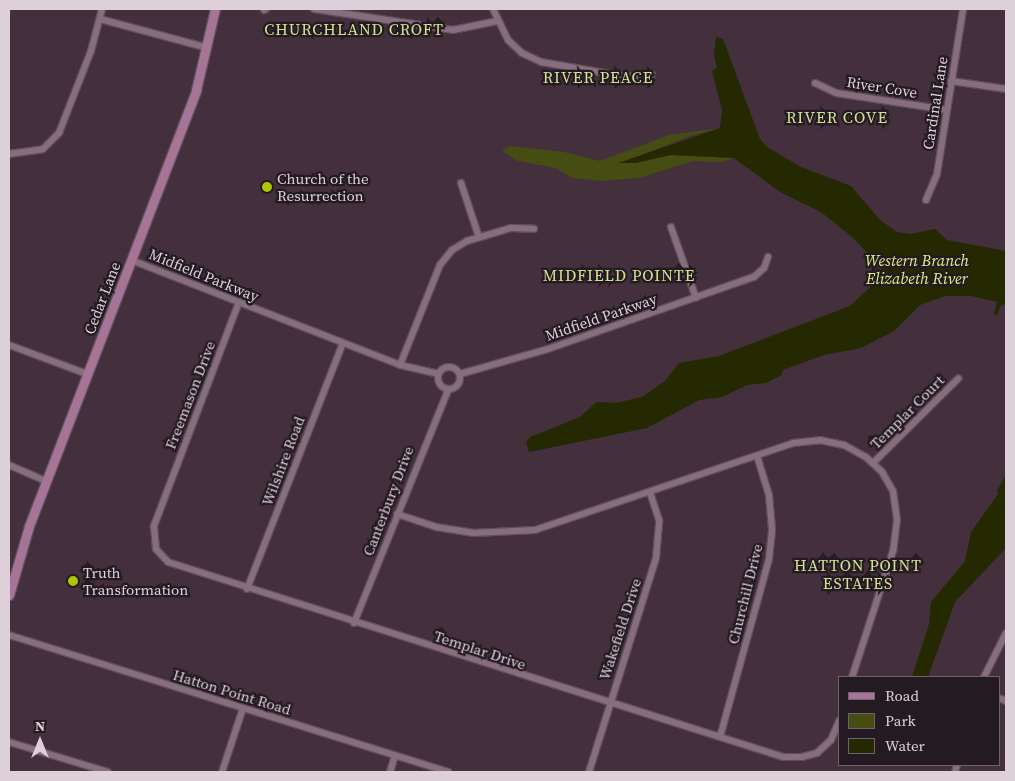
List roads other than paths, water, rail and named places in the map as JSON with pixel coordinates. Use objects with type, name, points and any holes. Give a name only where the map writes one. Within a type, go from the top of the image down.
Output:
[{"type":"main road","name":"Cedar Lane","points":[[9,595],[21,550],[46,481],[196,90],[208,48],[215,9]]},
{"type":"street","points":[[9,154],[43,148],[59,133],[91,51],[102,9]]},
{"type":"street","points":[[314,9],[453,30],[497,20]]},
{"type":"street","points":[[493,9],[497,20],[515,47],[540,62],[628,77],[652,74]]},
{"type":"street","name":"Cardinal Lane","points":[[926,200],[937,174],[963,9]]},
{"type":"street","points":[[100,19],[208,48]]},
{"type":"street","points":[[951,81],[1006,89]]},
{"type":"street","name":"River Cove","points":[[815,83],[836,93],[947,110]]},
{"type":"street","points":[[460,183],[479,238]]},
{"type":"street","points":[[671,227],[696,298]]},
{"type":"street","points":[[400,365],[440,265],[452,250],[479,238],[512,228],[534,228]]},
{"type":"street","name":"Midfield Parkway","points":[[460,374],[548,349],[754,277],[764,268],[768,257]]},
{"type":"street","name":"Midfield Parkway","points":[[131,260],[400,365],[438,374]]},
{"type":"street","name":"Freemason Drive","points":[[164,497],[239,302]]},
{"type":"street","name":"Wilshire Road","points":[[247,589],[343,342]]},
{"type":"street","points":[[9,345],[87,374]]},
{"type":"street","points":[[449,366],[460,374],[455,388],[448,390],[441,387],[438,374],[449,366]]},
{"type":"street","name":"Templar Court","points":[[873,463],[958,379]]},
{"type":"street","name":"Canterbury Drive","points":[[354,623],[448,390]]},
{"type":"street","points":[[397,514],[452,531],[515,533],[544,529],[793,443],[820,440],[844,445],[873,463],[893,492],[897,534],[852,676]]},
{"type":"street","name":"Churchill Drive","points":[[720,737],[770,553],[769,495],[757,456]]},
{"type":"street","points":[[9,465],[46,481]]},
{"type":"street","name":"Wakefield Drive","points":[[589,772],[659,545],[659,520],[650,492]]},
{"type":"street","name":"Templar Drive","points":[[164,497],[153,534],[161,556],[173,566],[783,757],[802,757],[825,746],[838,723]]},
{"type":"street","points":[[984,676],[1006,633]]},
{"type":"street","name":"Hatton Point Road","points":[[9,635],[448,772]]},
{"type":"street","points":[[222,772],[243,708]]},
{"type":"street","points":[[9,742],[99,771],[108,772]]},
{"type":"street","points":[[390,772],[395,756]]},
{"type":"water","name":"Western Branch Elizabeth River","points":[[716,37],[723,39],[760,139],[767,147],[801,167],[851,186],[880,220],[897,232],[910,234],[935,229],[947,240],[1006,251],[1006,304],[1001,305],[997,315],[994,314],[997,302],[972,296],[945,296],[920,305],[894,331],[861,348],[824,355],[783,370],[782,375],[766,383],[747,385],[722,397],[699,400],[647,428],[529,452],[526,442],[530,437],[580,417],[597,402],[615,403],[642,397],[665,381],[679,363],[719,356],[850,306],[880,278],[881,267],[852,237],[821,212],[780,192],[734,158],[671,155],[636,163],[618,163],[720,128],[722,110],[712,71],[717,68],[714,55]]},
{"type":"water","points":[[1006,474],[1006,548],[955,602],[928,676],[912,676],[929,624],[931,602],[965,561],[971,532],[998,494],[997,491]]},
{"type":"place","name":"Church of the Resurrection","points":[[267,187]]},
{"type":"place","name":"Truth Transformation","points":[[73,581]]},
{"type":"district","name":"CHURCHLAND CROFT","points":[[354,29]]},
{"type":"district","name":"RIVER PEACE","points":[[598,77]]},
{"type":"district","name":"RIVER COVE","points":[[837,117]]},
{"type":"district","name":"MIDFIELD POINTE","points":[[619,275]]},
{"type":"district","name":"HATTON POINT ESTATES","points":[[858,574]]}]
